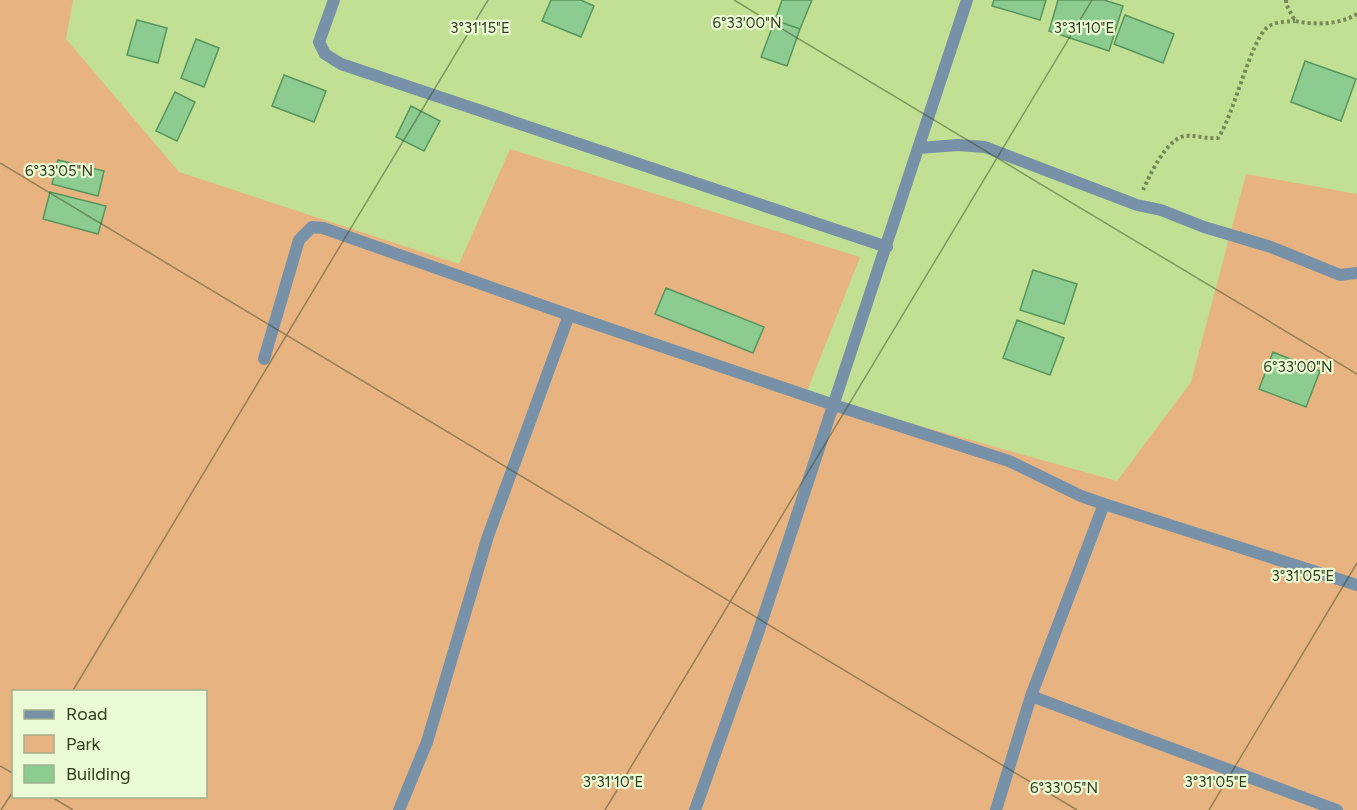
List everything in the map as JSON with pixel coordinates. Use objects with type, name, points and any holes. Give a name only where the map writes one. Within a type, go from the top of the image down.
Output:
[{"type":"street","points":[[334,0],[319,42],[325,54],[341,64],[887,247]]},
{"type":"street","points":[[695,810],[757,636],[967,0]]},
{"type":"street","points":[[919,148],[958,145],[985,147],[1137,205],[1161,210],[1204,227],[1272,246],[1340,274],[1357,273]]},
{"type":"street","points":[[264,359],[299,240],[312,227],[323,228],[569,315],[834,405],[1009,461],[1081,496],[1104,504],[1357,585]]},
{"type":"street","points":[[399,810],[427,742],[488,536],[569,315]]},
{"type":"street","points":[[996,810],[1031,696],[1104,504]]},
{"type":"street","points":[[1031,696],[1337,810]]},
{"type":"path","points":[[1286,0],[1295,21]]},
{"type":"path","points":[[1137,205],[1158,159],[1179,137],[1218,138],[1258,37],[1267,27],[1279,22],[1295,21],[1314,25],[1350,18],[1357,14]]},
{"type":"green space","points":[[0,0],[73,0],[66,39],[179,172],[459,264],[510,149],[860,257],[806,394],[1117,481],[1191,382],[1246,174],[1357,194],[1357,810],[0,810]]},
{"type":"building","points":[[551,0],[581,0],[594,6],[581,37],[542,21]]},
{"type":"building","points":[[782,0],[812,0],[800,29],[775,20]]},
{"type":"building","points":[[994,0],[1046,0],[1040,20],[992,6]]},
{"type":"building","points":[[1058,0],[1104,0],[1123,6],[1109,51],[1049,31]]},
{"type":"building","points":[[1125,15],[1174,34],[1163,63],[1114,44]]},
{"type":"building","points":[[137,20],[167,28],[158,63],[127,55]]},
{"type":"building","points":[[775,20],[800,29],[787,66],[761,57]]},
{"type":"building","points":[[196,39],[219,48],[204,87],[181,78]]},
{"type":"building","points":[[1305,61],[1356,79],[1341,121],[1291,102]]},
{"type":"building","points":[[284,75],[326,91],[314,122],[272,106]]},
{"type":"building","points":[[175,92],[195,102],[177,141],[156,131]]},
{"type":"building","points":[[411,106],[440,121],[424,151],[396,137]]},
{"type":"building","points":[[58,160],[104,171],[98,196],[52,184]]},
{"type":"building","points":[[50,192],[106,206],[98,234],[43,219]]},
{"type":"building","points":[[1033,270],[1077,284],[1064,324],[1020,310]]},
{"type":"building","points":[[666,288],[764,327],[753,353],[655,314]]},
{"type":"building","points":[[1017,320],[1064,338],[1050,375],[1003,358]]},
{"type":"building","points":[[1273,352],[1320,371],[1306,407],[1259,389]]}]
